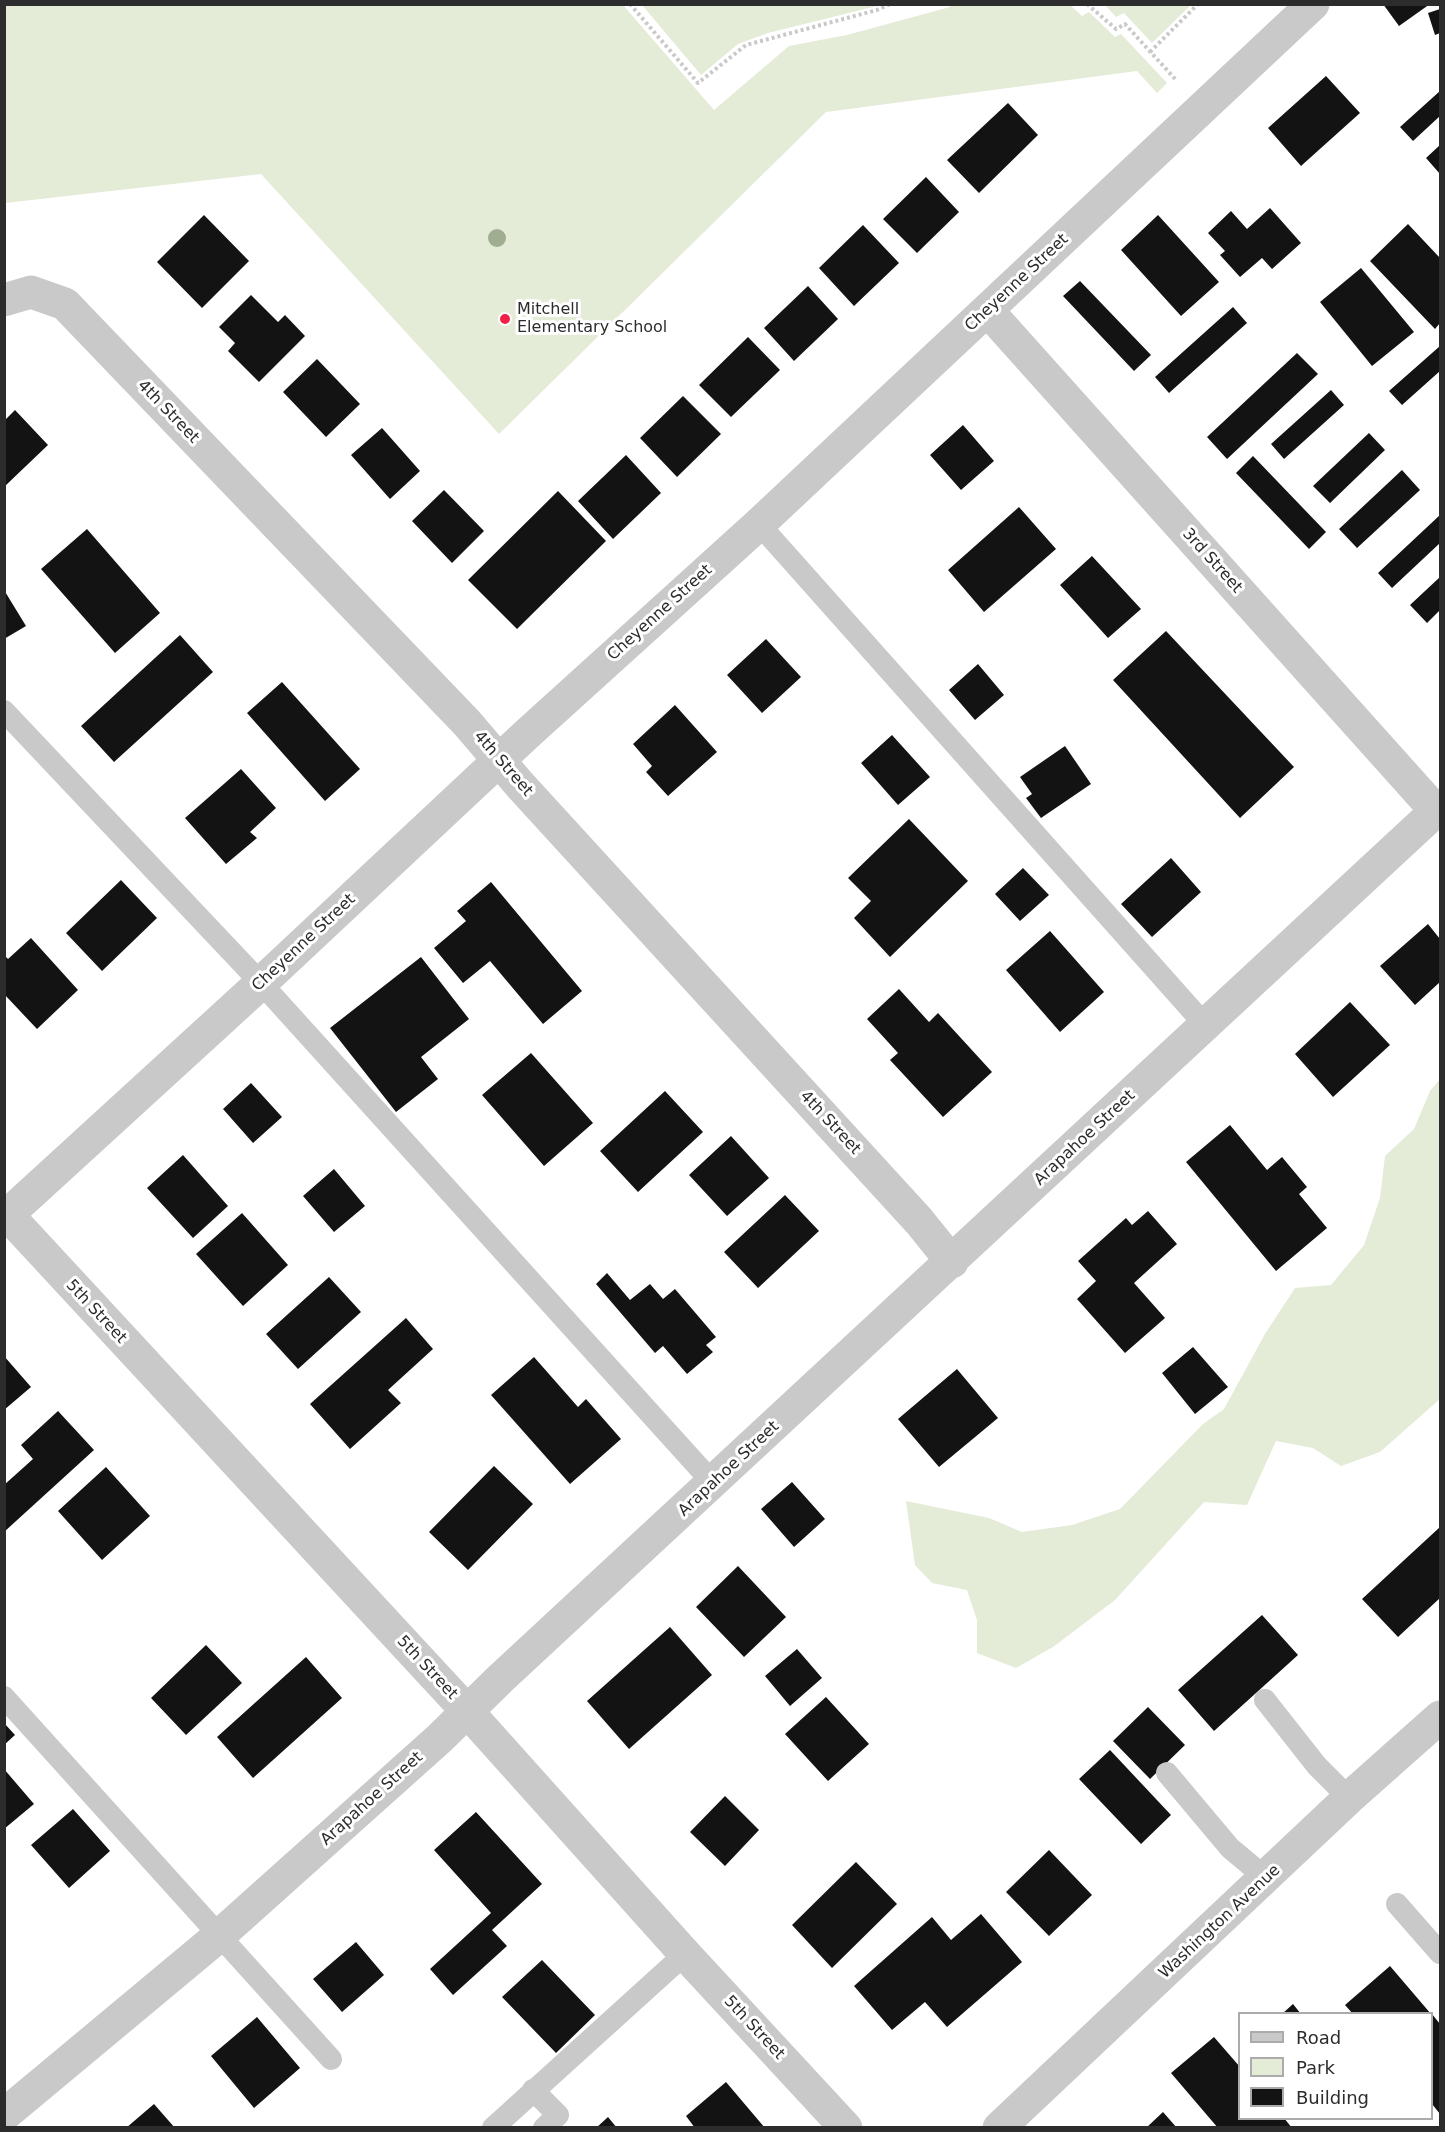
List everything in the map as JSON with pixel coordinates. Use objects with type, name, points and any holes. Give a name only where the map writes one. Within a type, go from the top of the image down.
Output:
[{"type":"street","name":"Cheyenne Street","points":[[6,1214],[261,983],[499,760],[759,524],[1313,4]]},
{"type":"street","name":"4th Street","points":[[18,296],[65,304],[467,723],[920,1221],[952,1262]]},
{"type":"street","name":"3rd Street","points":[[988,311],[1438,809]]},
{"type":"street","name":"Arapahoe Street","points":[[4,2115],[220,1935],[467,1711],[1438,809]]},
{"type":"street","name":"5th Street","points":[[6,1214],[467,1711],[685,1954],[846,2127]]},
{"type":"street","name":"Washington Avenue","points":[[999,2127],[1349,1798],[1440,1717]]},
{"type":"lane","points":[[759,524],[1206,1026]]},
{"type":"lane","points":[[4,711],[261,983],[714,1484]]},
{"type":"lane","points":[[4,1697],[331,2059]]},
{"type":"lane","points":[[1265,1700],[1317,1766],[1349,1798]]},
{"type":"lane","points":[[1167,1773],[1230,1848],[1266,1878]]},
{"type":"lane","points":[[1397,1904],[1440,1953]]},
{"type":"lane","points":[[493,2127],[685,1954]]},
{"type":"lane","points":[[533,2090],[558,2115],[544,2127]]},
{"type":"path","points":[[630,4],[698,83],[746,45],[877,10],[890,4]]},
{"type":"path","points":[[1087,4],[1116,28],[1125,24],[1177,82]]},
{"type":"path","points":[[1150,52],[1198,4]]},
{"type":"green space","name":"Mitchell Elementary School","points":[[4,5],[623,5],[714,110],[789,46],[847,35],[950,7],[950,5],[1070,5],[1082,16],[1089,12],[1115,37],[1121,34],[1167,83],[1157,93],[1137,71],[826,112],[499,434],[261,174],[5,203]]},
{"type":"green space","points":[[642,5],[881,5],[768,33],[738,44],[701,75]]},
{"type":"green space","points":[[1105,5],[1191,5],[1152,43],[1124,13],[1116,17]]},
{"type":"green space","points":[[1440,1079],[1440,1399],[1380,1452],[1341,1466],[1313,1448],[1276,1441],[1247,1505],[1204,1502],[1115,1600],[1053,1647],[1016,1668],[977,1653],[977,1620],[967,1590],[932,1583],[915,1565],[906,1501],[989,1518],[1022,1532],[1072,1525],[1120,1509],[1203,1424],[1224,1409],[1265,1334],[1295,1288],[1331,1285],[1364,1245],[1380,1198],[1385,1156],[1414,1129],[1430,1091]]},
{"type":"building","points":[[1383,4],[1430,4],[1399,26]]},
{"type":"building","points":[[1440,9],[1440,33],[1435,35],[1428,13]]},
{"type":"building","points":[[1326,76],[1360,113],[1301,166],[1268,128]]},
{"type":"building","points":[[1440,91],[1440,116],[1413,141],[1400,127]]},
{"type":"building","points":[[1008,103],[1038,135],[979,193],[947,160]]},
{"type":"building","points":[[1440,145],[1440,174],[1426,158]]},
{"type":"building","points":[[926,177],[959,212],[917,253],[883,219]]},
{"type":"building","points":[[1270,208],[1301,243],[1272,269],[1262,258],[1240,277],[1220,255],[1225,251],[1208,233],[1231,211],[1247,229]]},
{"type":"building","points":[[204,215],[249,261],[202,308],[157,262]]},
{"type":"building","points":[[1158,215],[1219,282],[1181,316],[1121,250]]},
{"type":"building","points":[[1408,224],[1440,258],[1440,323],[1435,329],[1370,261]]},
{"type":"building","points":[[863,225],[899,263],[854,306],[819,268]]},
{"type":"building","points":[[1361,268],[1414,332],[1372,366],[1320,302]]},
{"type":"building","points":[[1080,281],[1151,355],[1134,371],[1063,296]]},
{"type":"building","points":[[808,286],[838,319],[794,361],[764,328]]},
{"type":"building","points":[[251,295],[278,322],[285,315],[305,336],[259,382],[228,351],[235,343],[219,327]]},
{"type":"building","points":[[1233,307],[1247,323],[1169,393],[1155,377]]},
{"type":"building","points":[[748,337],[780,370],[731,417],[699,385]]},
{"type":"building","points":[[1440,346],[1440,371],[1402,405],[1389,391]]},
{"type":"building","points":[[1297,353],[1318,374],[1227,459],[1207,437]]},
{"type":"building","points":[[317,359],[360,404],[326,437],[283,392]]},
{"type":"building","points":[[1331,390],[1344,405],[1284,459],[1271,444]]},
{"type":"building","points":[[683,396],[721,434],[677,477],[640,438]]},
{"type":"building","points":[[15,410],[48,445],[4,487],[4,421]]},
{"type":"building","points":[[963,425],[994,461],[961,490],[930,455]]},
{"type":"building","points":[[382,428],[420,471],[390,499],[351,455]]},
{"type":"building","points":[[1369,433],[1385,450],[1330,503],[1313,486]]},
{"type":"building","points":[[626,455],[661,493],[613,539],[578,501]]},
{"type":"building","points":[[1253,456],[1326,532],[1309,549],[1236,473]]},
{"type":"building","points":[[1402,470],[1420,490],[1357,548],[1339,529]]},
{"type":"building","points":[[444,490],[484,531],[452,563],[412,521]]},
{"type":"building","points":[[558,491],[606,541],[517,629],[468,580]]},
{"type":"building","points":[[1019,507],[1056,549],[984,612],[948,570]]},
{"type":"building","points":[[1440,515],[1440,543],[1392,588],[1378,573]]},
{"type":"building","points":[[87,529],[160,613],[115,653],[41,569]]},
{"type":"building","points":[[1092,556],[1141,609],[1108,638],[1060,585]]},
{"type":"building","points":[[1440,577],[1440,610],[1427,623],[1410,605]]},
{"type":"building","points":[[4,590],[26,626],[4,639]]},
{"type":"building","points":[[1166,631],[1294,767],[1240,818],[1113,680]]},
{"type":"building","points":[[180,635],[213,672],[114,762],[81,726]]},
{"type":"building","points":[[766,639],[801,677],[762,713],[727,675]]},
{"type":"building","points":[[978,664],[1004,695],[975,720],[949,690]]},
{"type":"building","points":[[282,682],[360,769],[325,801],[247,713]]},
{"type":"building","points":[[675,705],[717,752],[668,796],[646,772],[652,766],[633,744]]},
{"type":"building","points":[[892,735],[930,777],[898,805],[861,763]]},
{"type":"building","points":[[1065,746],[1091,784],[1041,818],[1026,798],[1032,794],[1020,777]]},
{"type":"building","points":[[241,769],[276,808],[250,832],[257,838],[226,864],[185,818]]},
{"type":"building","points":[[909,819],[968,881],[890,957],[854,918],[871,901],[848,878]]},
{"type":"building","points":[[1171,858],[1201,892],[1152,937],[1121,904]]},
{"type":"building","points":[[1023,868],[1049,895],[1020,921],[995,894]]},
{"type":"building","points":[[121,880],[157,918],[102,971],[66,933]]},
{"type":"building","points":[[491,882],[582,991],[543,1024],[490,961],[463,983],[434,948],[466,921],[457,911]]},
{"type":"building","points":[[1428,924],[1440,939],[1440,982],[1415,1005],[1380,966]]},
{"type":"building","points":[[1050,931],[1104,992],[1060,1032],[1006,970]]},
{"type":"building","points":[[31,938],[78,990],[37,1029],[4,994],[4,955],[8,959]]},
{"type":"building","points":[[421,957],[469,1019],[421,1057],[438,1079],[396,1112],[330,1028]]},
{"type":"building","points":[[899,989],[929,1022],[938,1013],[992,1072],[943,1117],[890,1060],[898,1053],[867,1019]]},
{"type":"building","points":[[1350,1002],[1390,1045],[1333,1097],[1295,1054]]},
{"type":"building","points":[[531,1053],[593,1123],[544,1166],[482,1095]]},
{"type":"building","points":[[251,1083],[282,1117],[253,1143],[223,1109]]},
{"type":"building","points":[[665,1091],[703,1132],[638,1192],[600,1151]]},
{"type":"building","points":[[1230,1125],[1267,1170],[1282,1157],[1307,1187],[1299,1194],[1327,1228],[1276,1271],[1186,1162]]},
{"type":"building","points":[[731,1136],[769,1178],[727,1216],[689,1175]]},
{"type":"building","points":[[183,1155],[228,1206],[193,1238],[147,1188]]},
{"type":"building","points":[[334,1169],[365,1206],[334,1232],[303,1196]]},
{"type":"building","points":[[785,1195],[819,1231],[758,1288],[724,1252]]},
{"type":"building","points":[[1148,1211],[1177,1244],[1134,1283],[1165,1318],[1125,1353],[1077,1299],[1096,1281],[1078,1261],[1126,1218],[1132,1225]]},
{"type":"building","points":[[242,1213],[288,1265],[243,1306],[196,1254]]},
{"type":"building","points":[[607,1273],[630,1300],[650,1284],[663,1299],[675,1289],[716,1337],[706,1345],[713,1352],[687,1374],[663,1346],[655,1353],[596,1284]]},
{"type":"building","points":[[329,1277],[361,1312],[298,1369],[266,1334]]},
{"type":"building","points":[[406,1318],[433,1349],[388,1390],[401,1403],[350,1449],[310,1404]]},
{"type":"building","points":[[1193,1347],[1228,1387],[1195,1414],[1162,1373]]},
{"type":"building","points":[[4,1356],[31,1387],[4,1410]]},
{"type":"building","points":[[534,1357],[578,1407],[586,1399],[621,1439],[570,1484],[491,1395]]},
{"type":"building","points":[[957,1369],[998,1418],[939,1467],[898,1419]]},
{"type":"building","points":[[58,1411],[94,1450],[4,1532],[4,1485],[33,1459],[21,1445]]},
{"type":"building","points":[[494,1466],[533,1504],[468,1570],[429,1532]]},
{"type":"building","points":[[106,1467],[150,1516],[102,1560],[58,1511]]},
{"type":"building","points":[[792,1482],[825,1519],[794,1547],[761,1509]]},
{"type":"building","points":[[1440,1527],[1440,1598],[1398,1637],[1362,1599]]},
{"type":"building","points":[[738,1566],[786,1617],[744,1657],[696,1607]]},
{"type":"building","points":[[1262,1615],[1298,1655],[1214,1731],[1178,1690]]},
{"type":"building","points":[[670,1627],[712,1675],[629,1749],[587,1701]]},
{"type":"building","points":[[206,1645],[242,1683],[186,1735],[151,1698]]},
{"type":"building","points":[[797,1649],[822,1678],[790,1706],[765,1676]]},
{"type":"building","points":[[306,1657],[342,1698],[253,1778],[217,1737]]},
{"type":"building","points":[[826,1697],[869,1744],[828,1781],[785,1734]]},
{"type":"building","points":[[1148,1707],[1185,1745],[1150,1779],[1113,1741]]},
{"type":"building","points":[[4,1723],[15,1735],[4,1745]]},
{"type":"building","points":[[1110,1750],[1171,1815],[1141,1844],[1079,1779]]},
{"type":"building","points":[[4,1769],[34,1804],[4,1829]]},
{"type":"building","points":[[725,1796],[759,1830],[725,1866],[690,1832]]},
{"type":"building","points":[[73,1809],[110,1851],[69,1888],[31,1845]]},
{"type":"building","points":[[476,1812],[542,1884],[492,1930],[507,1946],[453,1995],[430,1969],[491,1913],[434,1850]]},
{"type":"building","points":[[1049,1850],[1092,1895],[1049,1936],[1006,1892]]},
{"type":"building","points":[[856,1862],[897,1904],[832,1968],[792,1925]]},
{"type":"building","points":[[981,1914],[1022,1962],[947,2027],[925,2002],[892,2030],[854,1986],[932,1917],[951,1940]]},
{"type":"building","points":[[356,1942],[384,1975],[342,2012],[313,1979]]},
{"type":"building","points":[[542,1960],[595,2015],[556,2053],[502,1997]]},
{"type":"building","points":[[1390,1966],[1429,2012],[1351,2012],[1345,2005]]},
{"type":"building","points":[[1293,2004],[1299,2012],[1284,2012]]},
{"type":"building","points":[[1433,2015],[1440,2024],[1440,2114],[1433,2105]]},
{"type":"building","points":[[257,2017],[300,2068],[254,2108],[211,2056]]},
{"type":"building","points":[[1214,2037],[1238,2065],[1238,2120],[1286,2120],[1292,2128],[1218,2128],[1171,2073]]},
{"type":"building","points":[[726,2082],[765,2128],[695,2128],[686,2116]]},
{"type":"building","points":[[154,2104],[175,2128],[126,2128]]},
{"type":"building","points":[[1163,2112],[1177,2128],[1146,2128]]},
{"type":"building","points":[[608,2117],[617,2128],[596,2128]]},
{"type":"place","name":"Mitchell Elementary School","points":[[505,319]]}]
